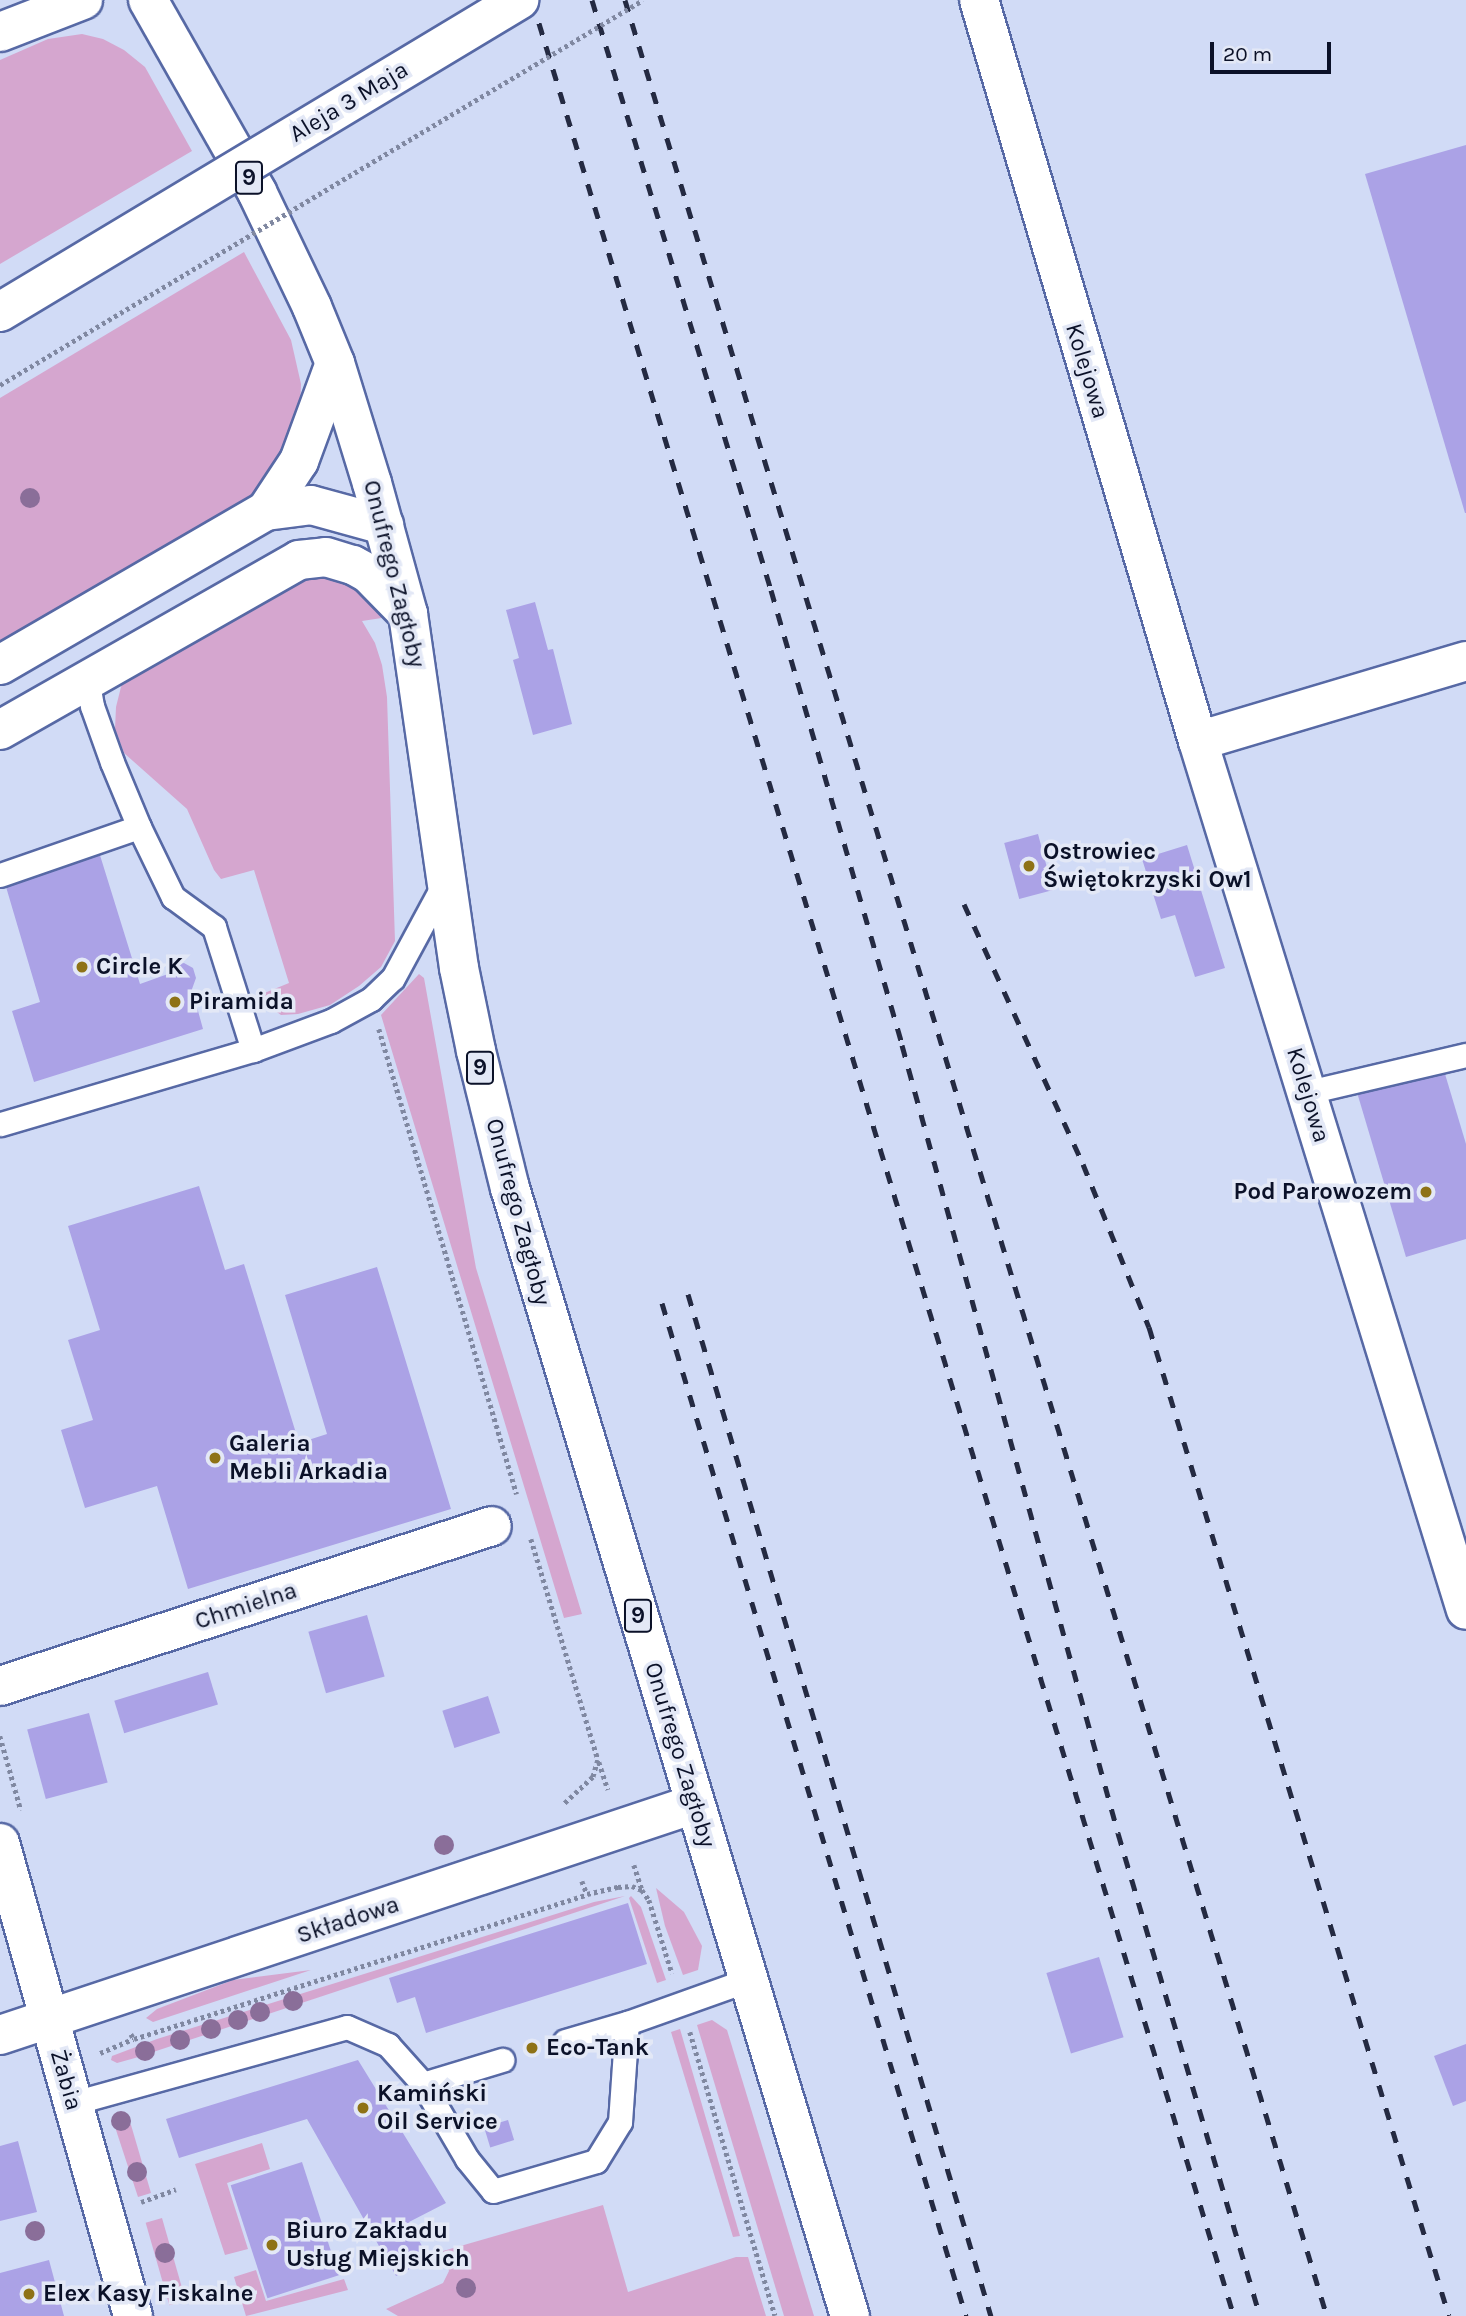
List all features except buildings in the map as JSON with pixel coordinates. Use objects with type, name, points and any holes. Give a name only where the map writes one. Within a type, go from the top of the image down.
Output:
[{"type":"street","points":[[0,32],[83,0]]},
{"type":"street","name":"Onufrego Zagłoby","points":[[148,0],[257,192],[335,363],[408,614],[421,688],[445,882],[476,1051],[520,1226],[850,2316]]},
{"type":"street","name":"Aleja 3 Maja","points":[[0,312],[519,0]]},
{"type":"street","name":"Kolejowa","points":[[979,0],[1198,741],[1466,1610]]},
{"type":"street","points":[[266,511],[299,461],[335,363]]},
{"type":"street","points":[[0,665],[266,511],[311,505],[384,525]]},
{"type":"street","points":[[0,730],[88,683],[285,565],[299,560],[326,557],[353,565],[369,575],[408,614]]},
{"type":"street","points":[[1198,741],[1466,661]]},
{"type":"street","name":"Chmielna","points":[[0,1686],[513,1519]]},
{"type":"street","name":"Składowa","points":[[0,2035],[695,1804]]},
{"type":"street","name":"Żabia","points":[[0,1843],[133,2316]]},
{"type":"lane","points":[[88,683],[92,706],[111,762],[173,897],[214,926],[253,1050]]},
{"type":"lane","points":[[0,875],[139,827]]},
{"type":"lane","points":[[0,1123],[253,1050],[331,1021],[383,990],[398,970],[445,882]]},
{"type":"lane","points":[[1308,1092],[1466,1055]]},
{"type":"lane","points":[[565,2041],[627,2023],[681,2001],[748,1980]]},
{"type":"lane","points":[[73,2103],[348,2027],[388,2045],[423,2084],[467,2159],[493,2191],[596,2161],[620,2122],[627,2023]]},
{"type":"lane","points":[[423,2084],[502,2060]]},
{"type":"path","points":[[0,384],[643,0]]},
{"type":"path","points":[[371,999],[513,1519],[598,1760],[593,1776],[557,1810],[587,1894],[632,1886],[642,1891],[649,1900],[775,2316]]},
{"type":"path","points":[[128,2207],[176,2189]]},
{"type":"shaded area","points":[[82,34],[103,39],[124,50],[145,67],[192,151],[0,264],[0,60],[48,39]]},
{"type":"shaded area","points":[[244,252],[291,340],[301,384],[299,436],[247,508],[0,651],[0,398]]},
{"type":"shaded area","points":[[313,557],[408,614],[362,621],[375,643],[387,697],[395,941],[381,967],[330,1005],[298,1014],[281,1015],[270,1007],[262,994],[289,983],[254,870],[221,879],[214,870],[187,809],[124,753],[115,729],[116,707],[122,683]]},
{"type":"shaded area","points":[[419,974],[424,978],[476,1268],[582,1614],[564,1618],[381,1015]]},
{"type":"shaded area","points":[[656,1888],[684,1912],[702,1946],[698,1970],[683,1975],[665,1926]]},
{"type":"shaded area","points":[[625,1896],[135,2058],[117,2063],[111,2060],[112,2056],[157,2039],[594,1902]]},
{"type":"shaded area","points":[[631,1896],[641,1907],[666,1980],[657,1983],[629,1898]]},
{"type":"shaded area","points":[[311,1970],[153,2022],[146,2018],[157,2009],[233,1980]]},
{"type":"shaded area","points":[[712,2020],[727,2030],[814,2316],[784,2316],[697,2025]]},
{"type":"shaded area","points":[[680,2029],[740,2236],[733,2237],[671,2032]]},
{"type":"shaded area","points":[[119,2120],[131,2125],[151,2193],[138,2197],[116,2130]]},
{"type":"shaded area","points":[[262,2143],[270,2169],[227,2183],[248,2249],[225,2255],[195,2164]]},
{"type":"shaded area","points":[[603,2205],[628,2292],[736,2257],[748,2257],[766,2316],[398,2316],[386,2309],[443,2283],[449,2271],[443,2251]]},
{"type":"shaded area","points":[[162,2218],[186,2301],[169,2305],[146,2223]]},
{"type":"shaded area","points":[[256,2270],[266,2301],[344,2279],[348,2290],[246,2316],[234,2277]]},
{"type":"railway","points":[[532,0],[1234,2316]]},
{"type":"railway","points":[[592,0],[771,590],[902,1045],[1118,1833],[1260,2316]]},
{"type":"railway","points":[[625,0],[1327,2316]]},
{"type":"railway","points":[[964,904],[1083,1164],[1149,1327],[1449,2316]]},
{"type":"railway","points":[[688,1294],[991,2316]]},
{"type":"railway","points":[[662,1303],[966,2316]]},
{"type":"place","name":"Ostrowiec Świętokrzyski Ow1","points":[[1029,866]]},
{"type":"place","name":"Circle K","points":[[82,967]]},
{"type":"place","name":"Piramida","points":[[175,1002]]},
{"type":"place","name":"Pod Parowozem","points":[[1426,1192]]},
{"type":"place","name":"Galeria Mebli Arkadia","points":[[215,1458]]},
{"type":"place","name":"Eco-Tank","points":[[532,2048]]},
{"type":"place","name":"Kamiński Oil Service","points":[[363,2108]]},
{"type":"place","name":"Biuro Zakładu Usług Miejskich","points":[[272,2245]]},
{"type":"place","name":"Elex Kasy Fiskalne","points":[[29,2294]]}]
